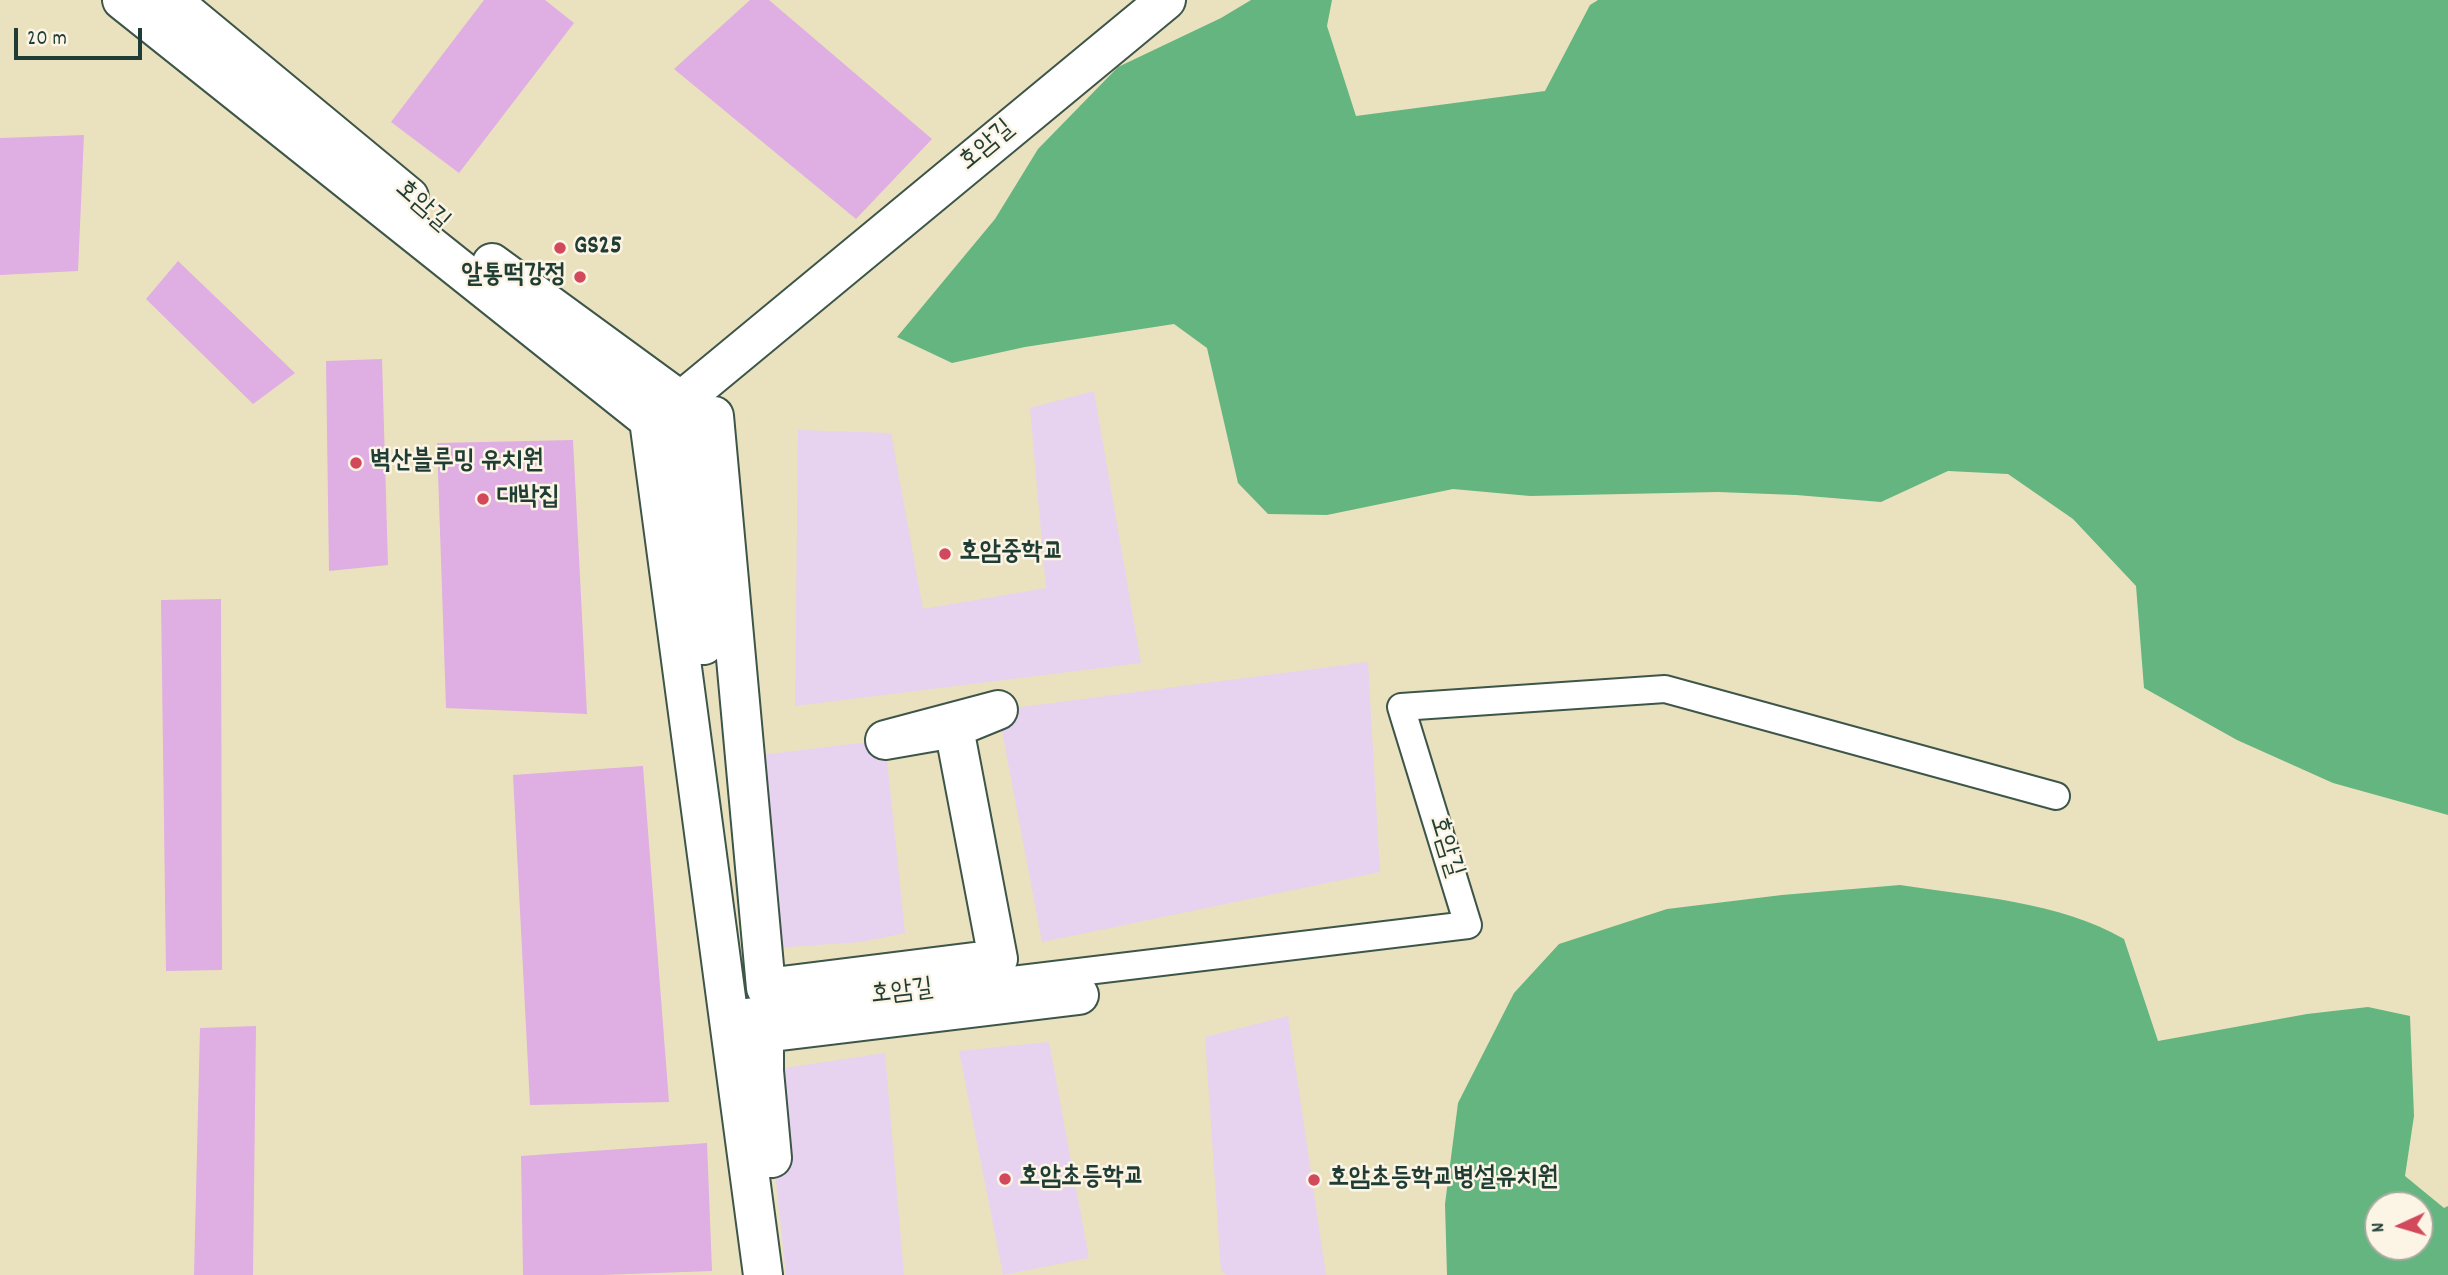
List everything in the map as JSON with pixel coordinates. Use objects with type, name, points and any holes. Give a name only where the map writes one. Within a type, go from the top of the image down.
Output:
[{"type":"street","points":[[122,0],[649,420],[763,1275]]},
{"type":"street","name":"호암길","points":[[171,0],[460,240],[698,409],[1166,0]]},
{"type":"street","points":[[698,409],[739,1013],[763,1275]]},
{"type":"street","points":[[698,409],[766,988],[999,959],[954,728]]},
{"type":"street","points":[[782,1275],[764,1071],[764,1032],[1079,995]]},
{"type":"lane","name":"호암길","points":[[739,1013],[1468,925],[1401,707],[1665,689],[2056,796]]},
{"type":"shaded area","points":[[1094,391],[1141,663],[795,706],[798,430],[891,433],[923,609],[1046,588],[1030,408]]},
{"type":"shaded area","points":[[1368,662],[1380,872],[1042,942],[998,710]]},
{"type":"shaded area","points":[[885,740],[905,933],[861,942],[775,948],[752,756]]},
{"type":"shaded area","points":[[1288,1016],[1326,1275],[1227,1275],[1221,1271],[1205,1037]]},
{"type":"shaded area","points":[[1049,1042],[1089,1258],[1003,1275],[959,1051]]},
{"type":"shaded area","points":[[885,1053],[904,1275],[786,1275],[764,1071]]},
{"type":"green space","points":[[1251,0],[1332,0],[1327,26],[1356,116],[1545,91],[1590,5],[1598,0],[2448,0],[2448,815],[2333,783],[2237,740],[2144,688],[2136,586],[2073,519],[2008,474],[1948,471],[1881,502],[1718,492],[1530,496],[1453,489],[1327,515],[1268,514],[1238,483],[1207,348],[1174,324],[1025,347],[952,363],[897,337],[995,219],[1038,149],[1118,67],[1221,18]]},
{"type":"green space","points":[[1900,885],[2015,902],[2073,916],[2124,939],[2158,1041],[2307,1014],[2368,1007],[2410,1016],[2414,1116],[2405,1176],[2423,1191],[2364,1191],[2364,1261],[2434,1261],[2434,1200],[2444,1208],[2448,1206],[2448,1275],[1447,1275],[1445,1204],[1458,1103],[1514,993],[1559,944],[1667,909],[1782,895]]},
{"type":"building","points":[[484,0],[545,0],[574,23],[459,173],[391,122]]},
{"type":"building","points":[[750,0],[769,0],[932,139],[856,219],[674,69]]},
{"type":"building","points":[[84,135],[78,271],[0,275],[0,138]]},
{"type":"building","points":[[178,261],[295,373],[253,404],[146,299]]},
{"type":"building","name":"벽산블루밍 유치원","points":[[382,359],[388,565],[329,571],[326,361]]},
{"type":"building","points":[[573,440],[587,714],[446,708],[437,443]]},
{"type":"building","points":[[221,599],[222,970],[166,971],[161,600]]},
{"type":"building","points":[[643,766],[669,1102],[530,1105],[513,775]]},
{"type":"building","points":[[256,1026],[253,1275],[194,1275],[200,1028]]},
{"type":"building","points":[[707,1143],[712,1271],[523,1275],[521,1156]]},
{"type":"place","name":"GS25","points":[[560,248]]},
{"type":"place","name":"알통떡강정","points":[[580,277]]},
{"type":"place","name":"벽산블루밍 유치원","points":[[356,463]]},
{"type":"place","name":"대박집","points":[[483,499]]},
{"type":"place","name":"호암중학교","points":[[945,554]]},
{"type":"place","name":"호암초등학교","points":[[1005,1179]]},
{"type":"place","name":"호암초등학교병설유치원","points":[[1314,1180]]}]
